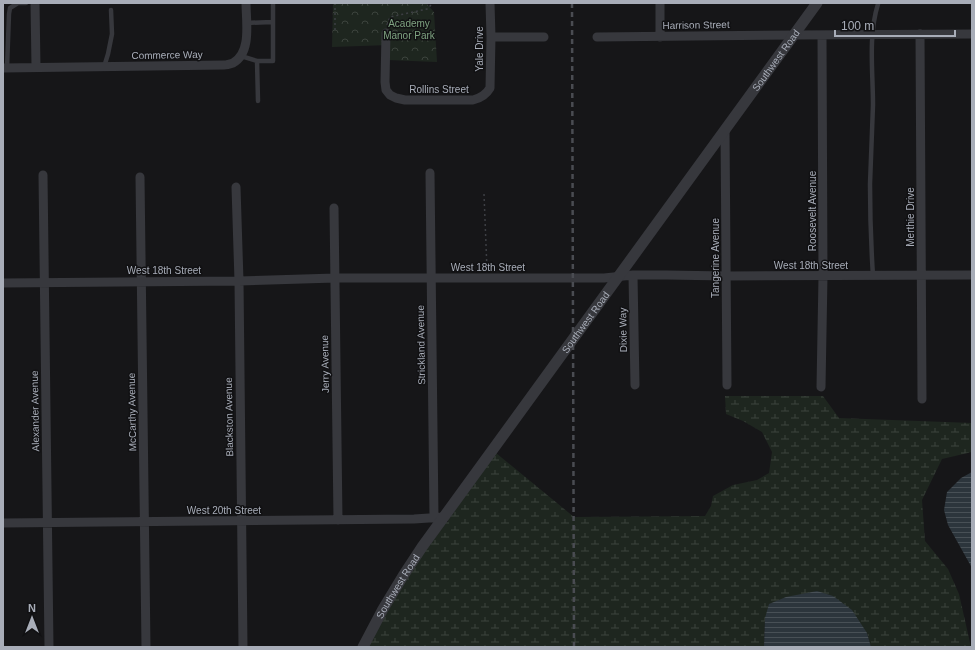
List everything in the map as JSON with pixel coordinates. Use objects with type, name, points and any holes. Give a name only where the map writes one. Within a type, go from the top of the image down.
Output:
[{"type":"street","points":[[35,3],[36,67]]},
{"type":"street","points":[[240,56],[244,50],[246,41],[246,3]]},
{"type":"street","name":"Yale Drive","points":[[487,94],[491,81],[490,3]]},
{"type":"street","points":[[660,3],[660,37]]},
{"type":"street","name":"Southwest Road","points":[[363,647],[402,576],[439,518],[619,277],[817,3]]},
{"type":"street","name":"Rollins Street","points":[[386,33],[385,82],[386,90],[390,95],[405,100],[473,100],[487,94]]},
{"type":"street","name":"Harrison Street","points":[[597,38],[795,34],[972,34]]},
{"type":"street","name":"Merthie Drive","points":[[920,34],[922,399]]},
{"type":"street","name":"Roosevelt Avenue","points":[[821,387],[823,276],[822,35]]},
{"type":"street","points":[[491,37],[544,37]]},
{"type":"street","name":"Commerce Way","points":[[5,68],[224,65],[233,63],[240,56]]},
{"type":"street","name":"Tangerine Avenue","points":[[725,130],[726,385]]},
{"type":"street","name":"Strickland Avenue","points":[[430,173],[431,279],[439,518]]},
{"type":"street","name":"Alexander Avenue","points":[[43,175],[50,647]]},
{"type":"street","name":"McCarthy Avenue","points":[[140,178],[146,647]]},
{"type":"street","name":"Blackston Avenue","points":[[236,187],[243,647]]},
{"type":"street","name":"Jerry Avenue","points":[[334,208],[338,520]]},
{"type":"street","name":"West 18th Street","points":[[3,283],[238,281],[334,278],[604,278],[633,275],[972,275]]},
{"type":"street","name":"Dixie Way","points":[[633,275],[635,385]]},
{"type":"street","name":"West 20th Street","points":[[3,523],[439,518]]},
{"type":"lane","points":[[5,68],[10,8],[18,3],[26,3]]},
{"type":"lane","points":[[240,56],[256,60],[273,61],[273,3]]},
{"type":"lane","points":[[872,276],[870,183],[872,126],[872,35],[878,4]]},
{"type":"lane","points":[[104,67],[112,34],[111,10]]},
{"type":"lane","points":[[246,23],[272,22]]},
{"type":"lane","points":[[256,60],[258,101]]},
{"type":"path","points":[[334,3],[336,33]]},
{"type":"path","points":[[386,33],[386,27],[390,17],[427,9],[431,3]]},
{"type":"path","points":[[484,194],[487,278]]},
{"type":"green space","name":"Academy Manor Park","points":[[333,3],[426,3],[434,12],[437,62],[388,60],[389,45],[332,47]]},
{"type":"green space","points":[[725,396],[823,396],[839,418],[972,423],[972,452],[942,459],[922,500],[925,541],[948,569],[959,594],[971,647],[871,647],[867,633],[765,618],[764,647],[368,647],[406,578],[446,522],[448,522],[448,519],[496,453],[574,517],[705,516],[711,506],[713,496],[733,485],[757,480],[769,473],[772,452],[762,432],[743,421],[726,414]]},
{"type":"shaded area","points":[[972,472],[972,568],[948,525],[944,510],[947,492],[961,478]]},
{"type":"shaded area","points":[[817,591],[833,596],[852,610],[867,633],[871,647],[764,647],[765,618],[769,604],[786,597]]},
{"type":"railway","points":[[572,3],[574,647]]}]
